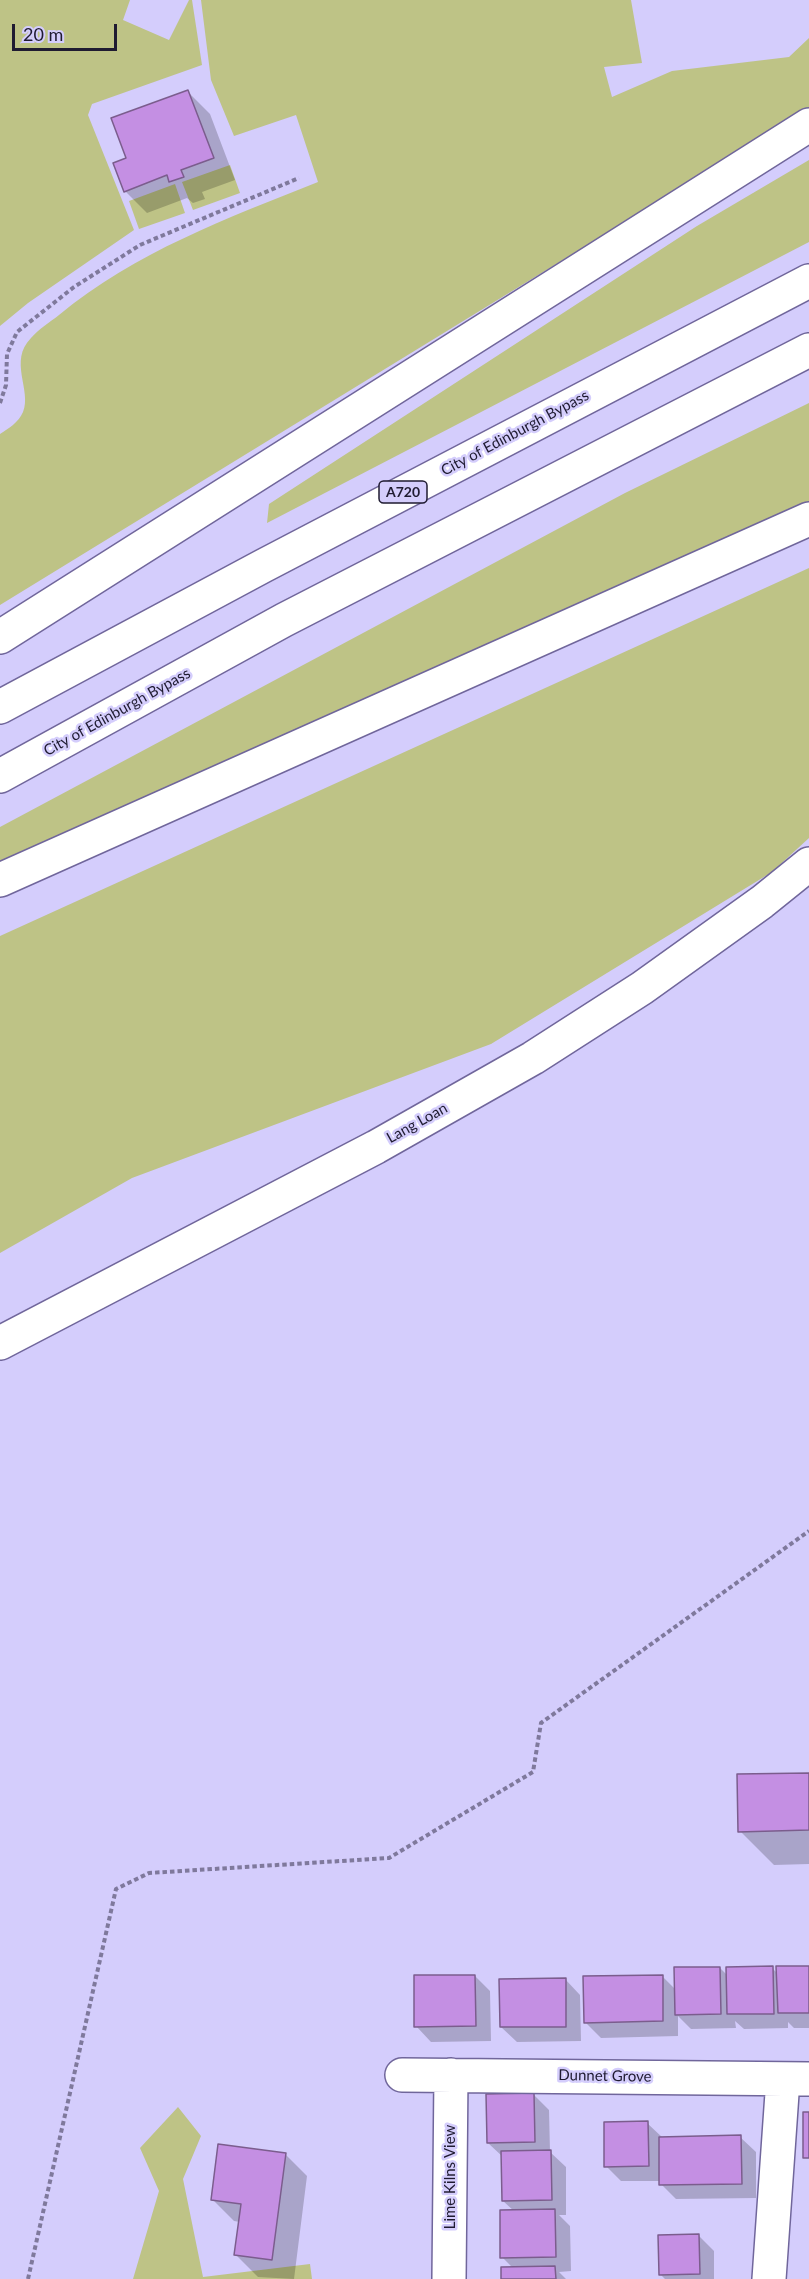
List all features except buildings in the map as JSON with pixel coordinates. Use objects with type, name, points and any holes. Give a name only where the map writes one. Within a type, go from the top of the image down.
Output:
[{"type":"main road","points":[[0,637],[809,125]]},
{"type":"main road","name":"City of Edinburgh Bypass","points":[[0,707],[263,566],[809,281]]},
{"type":"main road","name":"City of Edinburgh Bypass","points":[[0,776],[284,620],[809,350]]},
{"type":"main road","points":[[0,880],[809,519]]},
{"type":"main road","name":"Lang Loan","points":[[0,1343],[376,1147],[533,1058],[642,988],[762,902],[809,864]]},
{"type":"main road","name":"Dunnet Grove","points":[[402,2075],[796,2079]]},
{"type":"main road","name":"Lime Kilns View","points":[[449,2279],[451,2075]]},
{"type":"main road","points":[[769,2279],[796,2079]]},
{"type":"path","points":[[0,403],[6,385],[7,354],[17,332],[74,287],[140,245],[299,178]]},
{"type":"path","points":[[28,2279],[116,1889],[149,1873],[390,1858],[533,1772],[541,1723],[809,1531]]},
{"type":"green space","points":[[0,0],[130,0],[123,20],[169,40],[189,0],[192,0],[202,65],[92,104],[88,115],[134,230],[28,303],[0,326]]},
{"type":"green space","points":[[201,0],[631,0],[642,63],[604,67],[612,97],[672,71],[789,57],[809,38],[809,109],[0,605],[0,434],[16,422],[23,412],[25,394],[21,356],[24,347],[41,329],[88,293],[151,255],[217,223],[318,182],[296,115],[234,136],[211,80]]},
{"type":"green space","points":[[809,160],[809,242],[267,523],[269,504],[697,226]]},
{"type":"green space","points":[[230,165],[240,193],[193,210],[182,182]]},
{"type":"green space","points":[[175,184],[185,213],[139,229],[129,201]]},
{"type":"green space","points":[[809,403],[809,504],[0,863],[0,827],[625,493]]},
{"type":"green space","points":[[809,568],[809,838],[772,872],[491,1044],[132,1178],[0,1253],[0,936]]},
{"type":"green space","points":[[178,2107],[201,2136],[183,2179],[203,2277],[310,2264],[312,2279],[133,2279],[159,2191],[140,2148]]}]
